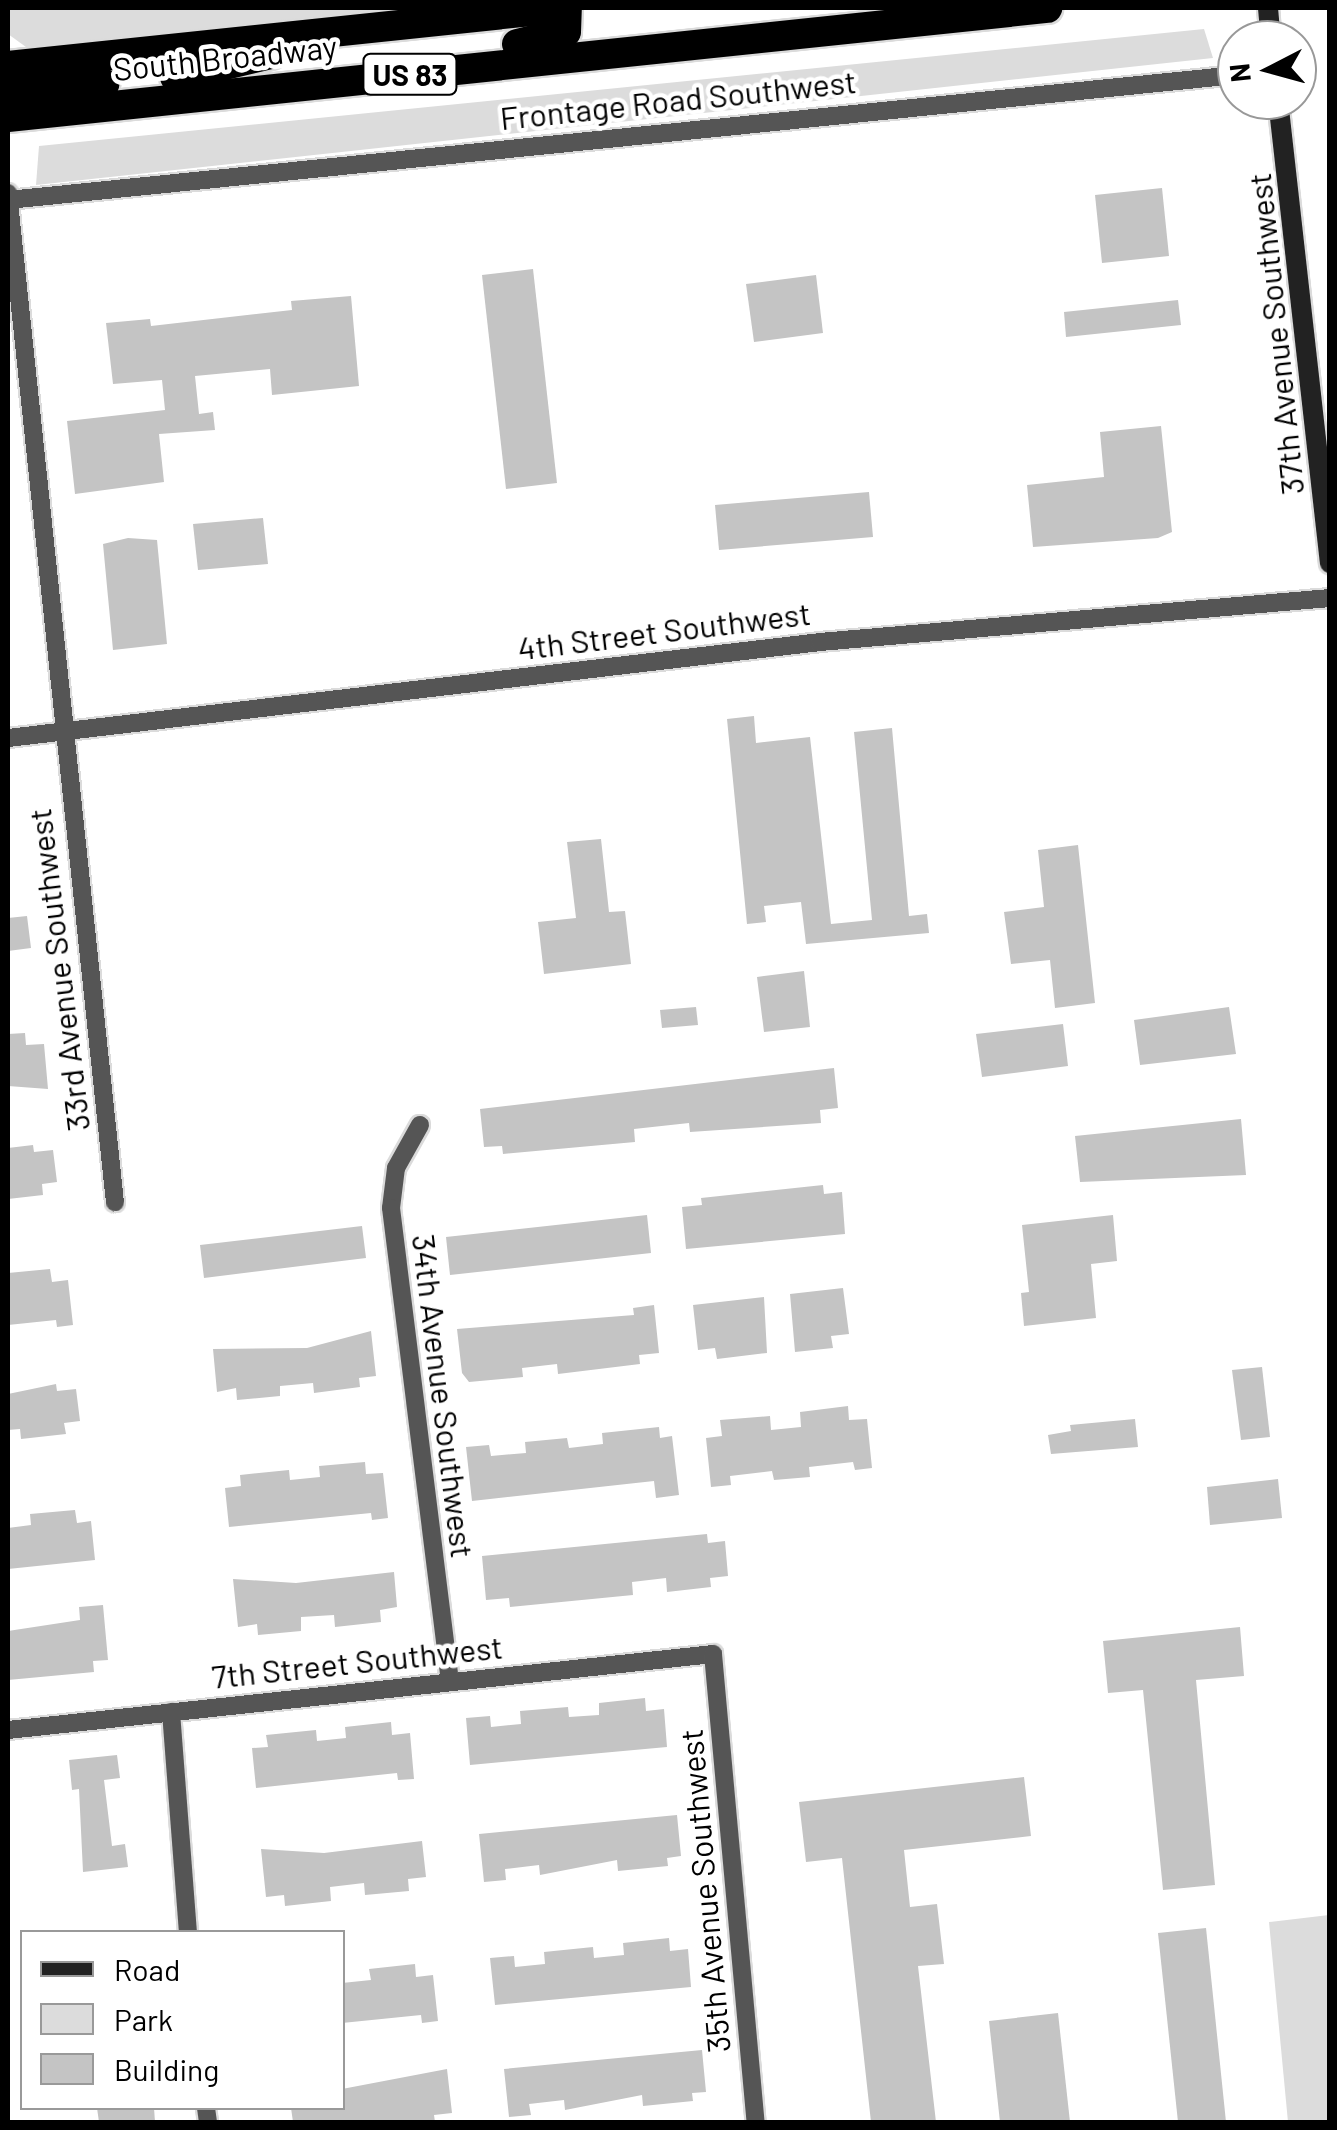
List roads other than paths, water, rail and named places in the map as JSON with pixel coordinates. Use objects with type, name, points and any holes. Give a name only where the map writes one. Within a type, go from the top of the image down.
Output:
[{"type":"highway","name":"South Broadway","points":[[8,66],[564,8]]},
{"type":"highway","points":[[208,92],[337,60],[545,42],[566,32],[564,8]]},
{"type":"highway","name":"South Broadway","points":[[8,117],[208,92],[1047,8]]},
{"type":"highway","points":[[8,95],[196,74],[350,31]]},
{"type":"main road","name":"37th Avenue Southwest","points":[[1280,120],[1330,563]]},
{"type":"street","name":"Frontage Road Southwest","points":[[8,198],[1217,76]]},
{"type":"street","name":"33rd Avenue Southwest","points":[[8,198],[61,737],[115,1202]]},
{"type":"street","name":"4th Street Southwest","points":[[8,738],[61,737],[582,668],[1330,598]]},
{"type":"street","name":"34th Avenue Southwest","points":[[420,1125],[396,1168],[390,1208],[450,1681]]},
{"type":"street","name":"7th Street Southwest","points":[[8,1730],[713,1654]]},
{"type":"street","name":"35th Avenue Southwest","points":[[713,1654],[756,2122]]},
{"type":"street","points":[[171,1712],[188,1930]]}]
